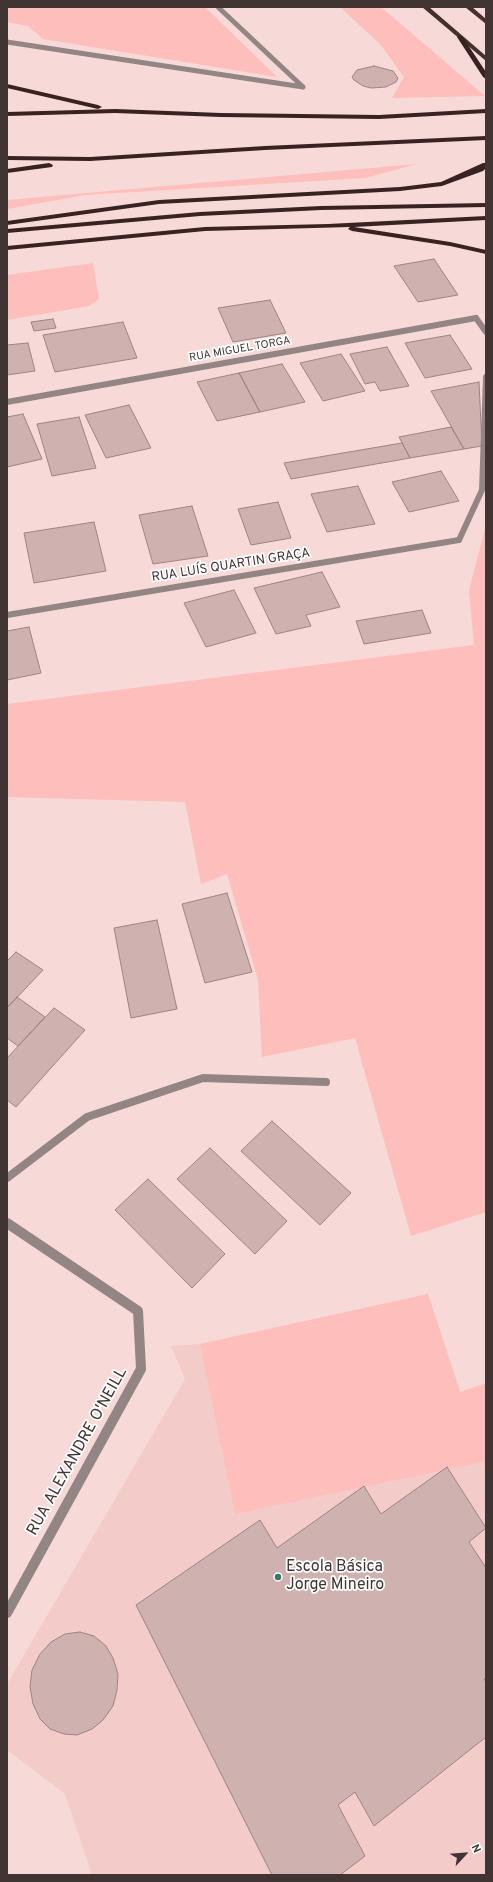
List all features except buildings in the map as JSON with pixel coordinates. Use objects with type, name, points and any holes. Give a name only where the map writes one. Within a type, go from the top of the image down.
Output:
[{"type":"highway","points":[[425,7],[486,59]]},
{"type":"highway","points":[[468,7],[486,22]]},
{"type":"highway","points":[[460,37],[486,77]]},
{"type":"highway","points":[[7,86],[115,111]]},
{"type":"highway","points":[[7,114],[115,111],[221,115],[379,117],[486,111]]},
{"type":"highway","points":[[7,158],[90,159],[266,148],[486,138]]},
{"type":"highway","points":[[7,171],[90,159]]},
{"type":"highway","points":[[7,223],[159,202],[400,189],[442,184],[480,169],[486,165]]},
{"type":"highway","points":[[7,231],[200,214],[321,208],[486,205]]},
{"type":"highway","points":[[7,248],[205,229],[328,226],[486,218]]},
{"type":"highway","points":[[328,226],[450,244],[486,252]]},
{"type":"street","points":[[7,42],[304,87],[218,7]]},
{"type":"street","name":"RUA MIGUEL TORGA","points":[[7,402],[476,318],[486,332]]},
{"type":"street","name":"RUA LUÍS QUARTIN GRAÇA","points":[[7,615],[460,540],[482,490],[486,377]]},
{"type":"street","points":[[7,1178],[87,1117],[203,1078],[326,1082]]},
{"type":"street","name":"RUA ALEXANDRE O'NEILL","points":[[7,1223],[138,1312],[141,1369],[7,1613]]},
{"type":"shaded area","points":[[7,7],[205,7],[277,77],[43,39],[28,26],[7,22]]},
{"type":"shaded area","points":[[340,7],[381,7],[485,96],[392,98],[404,77],[380,44]]},
{"type":"shaded area","points":[[417,164],[365,178],[85,195],[7,209],[7,200]]},
{"type":"shaded area","points":[[93,263],[99,299],[89,306],[7,320],[7,275]]},
{"type":"shaded area","points":[[486,525],[486,1212],[411,1236],[355,1038],[262,1057],[258,980],[227,874],[201,884],[185,802],[7,797],[7,704],[474,645],[469,590]]},
{"type":"shaded area","name":"Escola Básica Jorge Mineiro","points":[[428,1294],[486,1470],[486,1875],[92,1875],[65,1794],[7,1750],[7,1684],[185,1379],[171,1346],[201,1344]]},
{"type":"shaded area","points":[[428,1294],[460,1392],[486,1383],[486,1470],[483,1462],[235,1514],[200,1344]]},
{"type":"place","name":"Escola Básica Jorge Mineiro","points":[[278,1577]]}]
